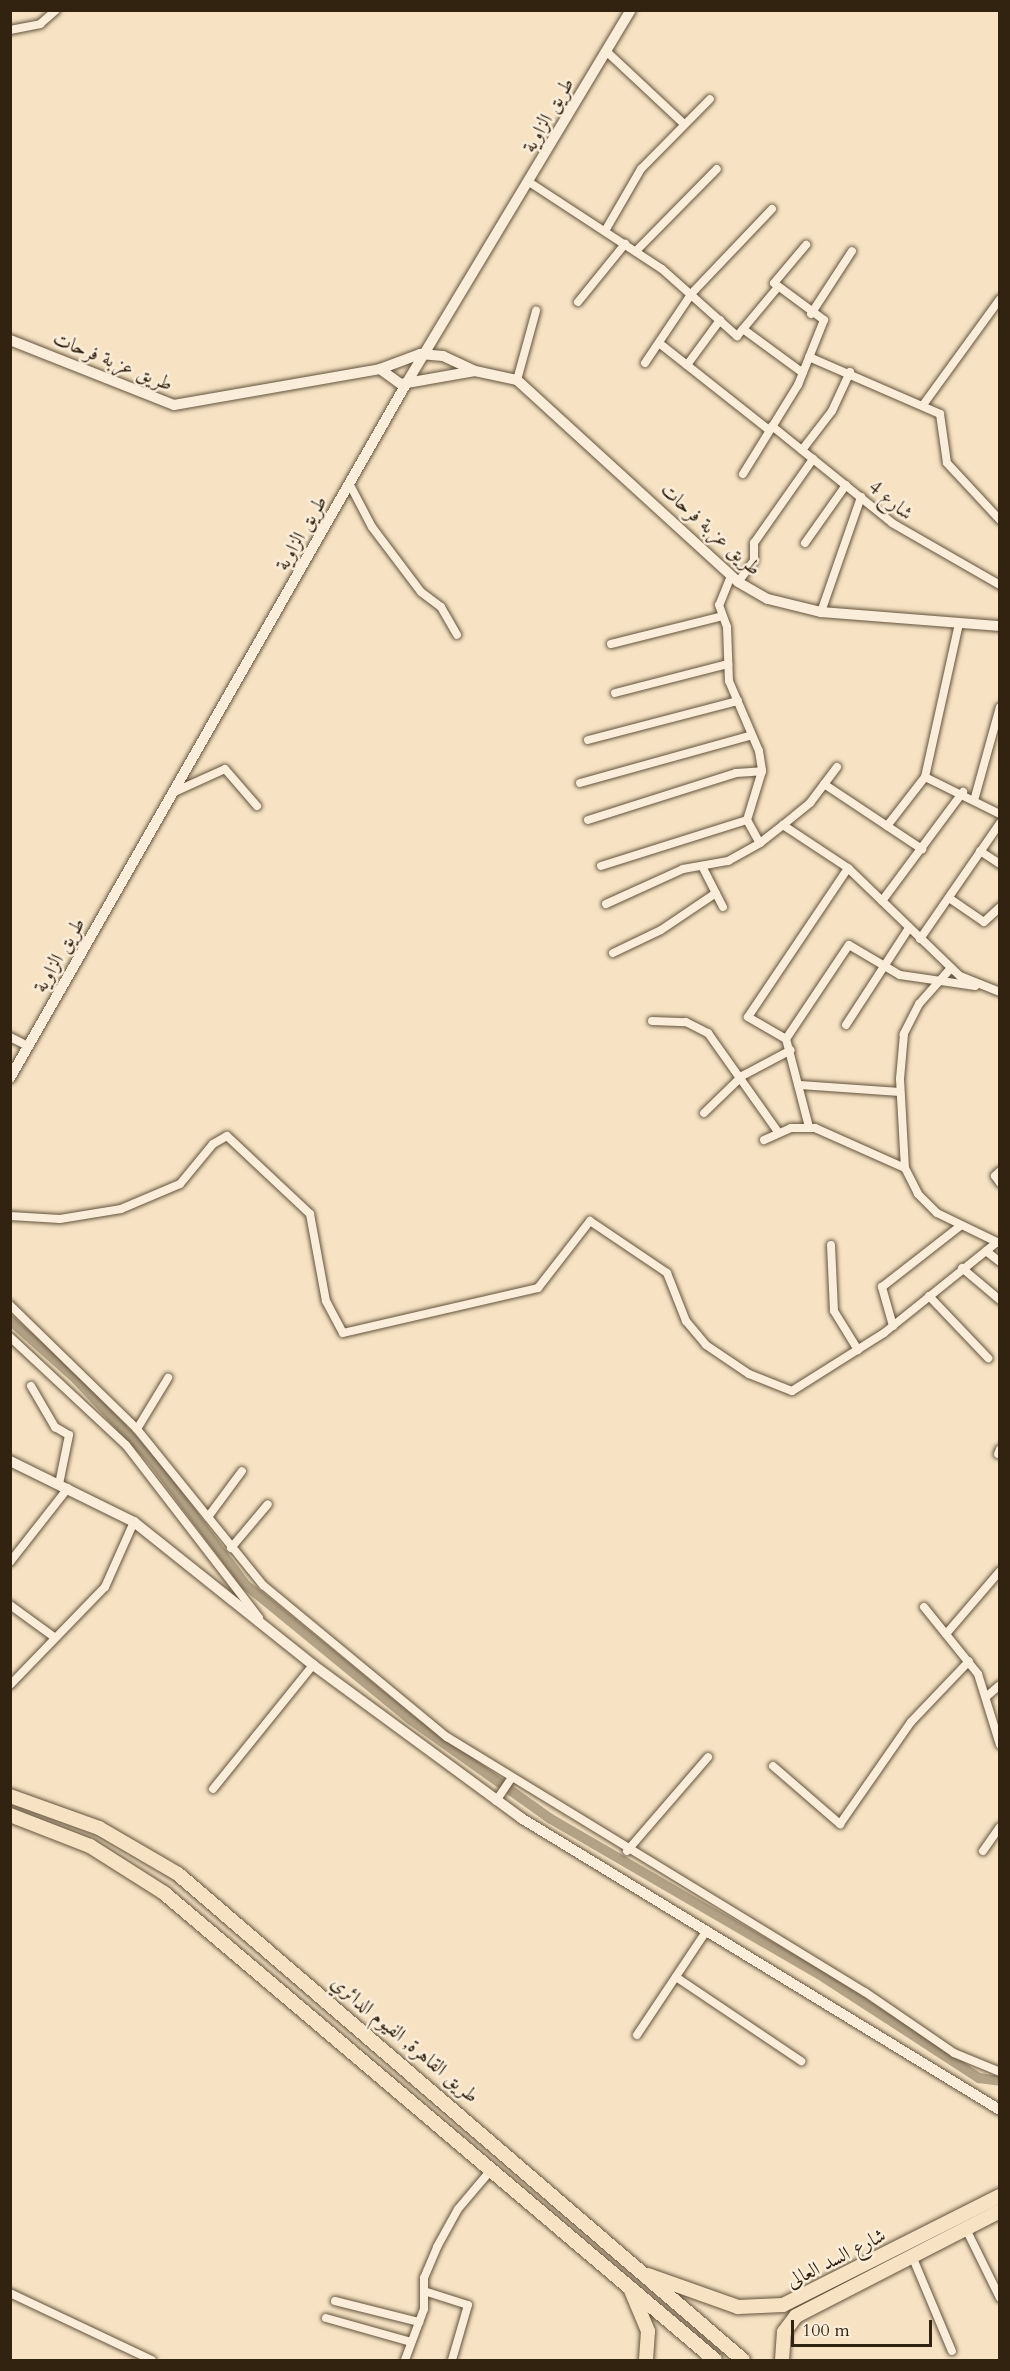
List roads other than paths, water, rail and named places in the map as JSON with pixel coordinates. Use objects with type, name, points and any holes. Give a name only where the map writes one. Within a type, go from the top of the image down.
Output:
[{"type":"main road","name":"طريق القاهرة, الفيوم الدائري","points":[[10,1796],[99,1828],[152,1855],[507,2152],[743,2361]]},
{"type":"main road","points":[[10,1815],[90,1846],[146,1880],[492,2169],[715,2361]]},
{"type":"main road","points":[[492,2169],[507,2152]]},
{"type":"main road","name":"شارع السد العالى","points":[[782,2361],[784,2332],[796,2316],[966,2229],[999,2196]]},
{"type":"main road","name":"شارع السد العالى","points":[[648,2275],[723,2304],[783,2306],[982,2212],[999,2211]]},
{"type":"main road","points":[[630,2288],[648,2331],[646,2361]]},
{"type":"street","points":[[10,30],[40,24],[56,10]]},
{"type":"street","name":"طريق الزاوية","points":[[10,1078],[406,384],[530,183],[631,10]]},
{"type":"street","points":[[606,51],[682,122]]},
{"type":"street","points":[[605,231],[626,189],[682,122],[710,99]]},
{"type":"street","points":[[636,251],[717,169]]},
{"type":"street","points":[[530,183],[636,251],[692,293],[737,336],[778,287]]},
{"type":"street","points":[[645,363],[692,293],[772,209]]},
{"type":"street","points":[[578,302],[625,244]]},
{"type":"street","points":[[743,474],[803,373],[824,320],[812,314],[774,283],[806,245]]},
{"type":"street","points":[[812,314],[852,251]]},
{"type":"street","points":[[924,405],[999,299]]},
{"type":"street","points":[[517,380],[536,311]]},
{"type":"street","points":[[687,364],[720,320]]},
{"type":"street","points":[[743,329],[803,373]]},
{"type":"street","name":"طريق عزبة فرحات","points":[[10,340],[174,405],[380,369],[425,353],[475,370],[517,380],[735,579],[768,599],[821,612],[999,626]]},
{"type":"street","name":"شارع 4","points":[[659,342],[802,450],[910,536],[999,585]]},
{"type":"street","points":[[809,357],[850,372],[940,414],[947,463],[999,520]]},
{"type":"street","points":[[380,369],[391,382],[406,384]]},
{"type":"street","name":"طريق عزبة فرحات","points":[[406,384],[475,370]]},
{"type":"street","points":[[802,450],[832,411],[850,372]]},
{"type":"street","points":[[760,843],[747,820],[762,771],[728,664],[720,594],[754,561],[754,543],[813,459]]},
{"type":"street","points":[[350,485],[372,527],[421,592],[441,607],[457,635]]},
{"type":"street","points":[[805,543],[846,485]]},
{"type":"street","points":[[821,612],[861,497]]},
{"type":"street","points":[[611,644],[723,615]]},
{"type":"street","points":[[887,826],[925,777],[959,624]]},
{"type":"street","points":[[615,693],[728,664]]},
{"type":"street","points":[[588,740],[738,701]]},
{"type":"street","points":[[975,797],[999,707]]},
{"type":"street","points":[[580,783],[750,736]]},
{"type":"street","points":[[606,904],[683,869],[728,861],[760,843],[783,825],[824,784],[837,767]]},
{"type":"street","points":[[172,793],[225,769],[257,806]]},
{"type":"street","points":[[588,820],[736,773],[762,771]]},
{"type":"street","points":[[925,777],[975,797],[999,814]]},
{"type":"street","points":[[824,784],[922,849]]},
{"type":"street","points":[[882,901],[963,792]]},
{"type":"street","points":[[601,866],[747,820]]},
{"type":"street","points":[[920,939],[999,823]]},
{"type":"street","points":[[783,825],[848,868],[951,968],[982,987]]},
{"type":"street","points":[[980,851],[999,864]]},
{"type":"street","points":[[702,866],[723,907]]},
{"type":"street","points":[[809,1126],[791,1050],[786,1039],[748,1017],[848,868]]},
{"type":"street","points":[[613,953],[661,930],[716,893]]},
{"type":"street","points":[[949,898],[984,922],[999,907]]},
{"type":"street","points":[[846,1025],[909,928]]},
{"type":"street","points":[[786,1039],[849,945],[884,967],[936,984],[982,987],[999,992]]},
{"type":"street","points":[[951,968],[936,984],[904,1034],[900,1092],[905,1168],[926,1204],[960,1226],[998,1243]]},
{"type":"street","points":[[652,1021],[676,1020],[701,1028],[742,1076],[778,1132]]},
{"type":"street","points":[[10,1037],[28,1046]]},
{"type":"street","points":[[704,1113],[742,1076],[791,1050]]},
{"type":"street","points":[[800,1085],[900,1092]]},
{"type":"street","points":[[764,1140],[778,1132],[809,1126],[905,1168]]},
{"type":"street","points":[[10,1216],[60,1219],[121,1209],[180,1184],[213,1144],[227,1136],[310,1214],[326,1301],[343,1334],[538,1288],[590,1221],[659,1266],[671,1279],[680,1310],[695,1334],[756,1377],[798,1390],[893,1326],[962,1269],[998,1243]]},
{"type":"street","points":[[999,1171],[999,1183]]},
{"type":"street","points":[[893,1326],[882,1287],[960,1226]]},
{"type":"street","points":[[831,1245],[834,1311],[858,1350]]},
{"type":"street","points":[[986,1251],[999,1262]]},
{"type":"street","points":[[962,1269],[999,1300]]},
{"type":"street","points":[[929,1296],[988,1358]]},
{"type":"street","points":[[10,1305],[137,1429],[231,1548],[275,1597],[447,1737],[509,1782],[865,1992],[954,2053],[999,2072]]},
{"type":"street","points":[[10,1337],[126,1445],[263,1624]]},
{"type":"street","points":[[137,1429],[168,1378]]},
{"type":"street","points":[[10,1562],[63,1486],[69,1435],[55,1426],[31,1386]]},
{"type":"street","points":[[10,1461],[134,1522],[313,1665],[499,1797],[707,1930],[999,2110]]},
{"type":"street","points":[[208,1517],[242,1471]]},
{"type":"street","points":[[231,1548],[268,1504]]},
{"type":"street","points":[[10,1684],[105,1587],[134,1522]]},
{"type":"street","points":[[946,1634],[999,1571]]},
{"type":"street","points":[[10,1605],[54,1637]]},
{"type":"street","points":[[924,1607],[969,1661],[986,1697],[999,1745]]},
{"type":"street","points":[[773,1766],[840,1824],[911,1722],[969,1661]]},
{"type":"street","points":[[213,1789],[313,1665]]},
{"type":"street","points":[[986,1697],[999,1685]]},
{"type":"street","points":[[627,1851],[708,1757]]},
{"type":"street","points":[[499,1797],[509,1782]]},
{"type":"street","points":[[983,1851],[999,1827]]},
{"type":"street","points":[[637,2035],[707,1930]]},
{"type":"street","points":[[676,1977],[801,2061]]},
{"type":"street","points":[[405,2361],[419,2322],[430,2261],[447,2227],[492,2169]]},
{"type":"street","points":[[966,2229],[999,2298]]},
{"type":"street","points":[[912,2256],[952,2351]]},
{"type":"street","points":[[424,2291],[468,2306],[452,2361]]},
{"type":"street","points":[[10,2293],[152,2361]]},
{"type":"street","points":[[335,2301],[419,2322]]},
{"type":"street","points":[[326,2318],[411,2342]]},
{"type":"waterway","points":[[10,1320],[76,1379],[152,1460],[246,1585],[411,1720],[551,1819],[825,1978],[979,2078],[1000,2081]]}]
